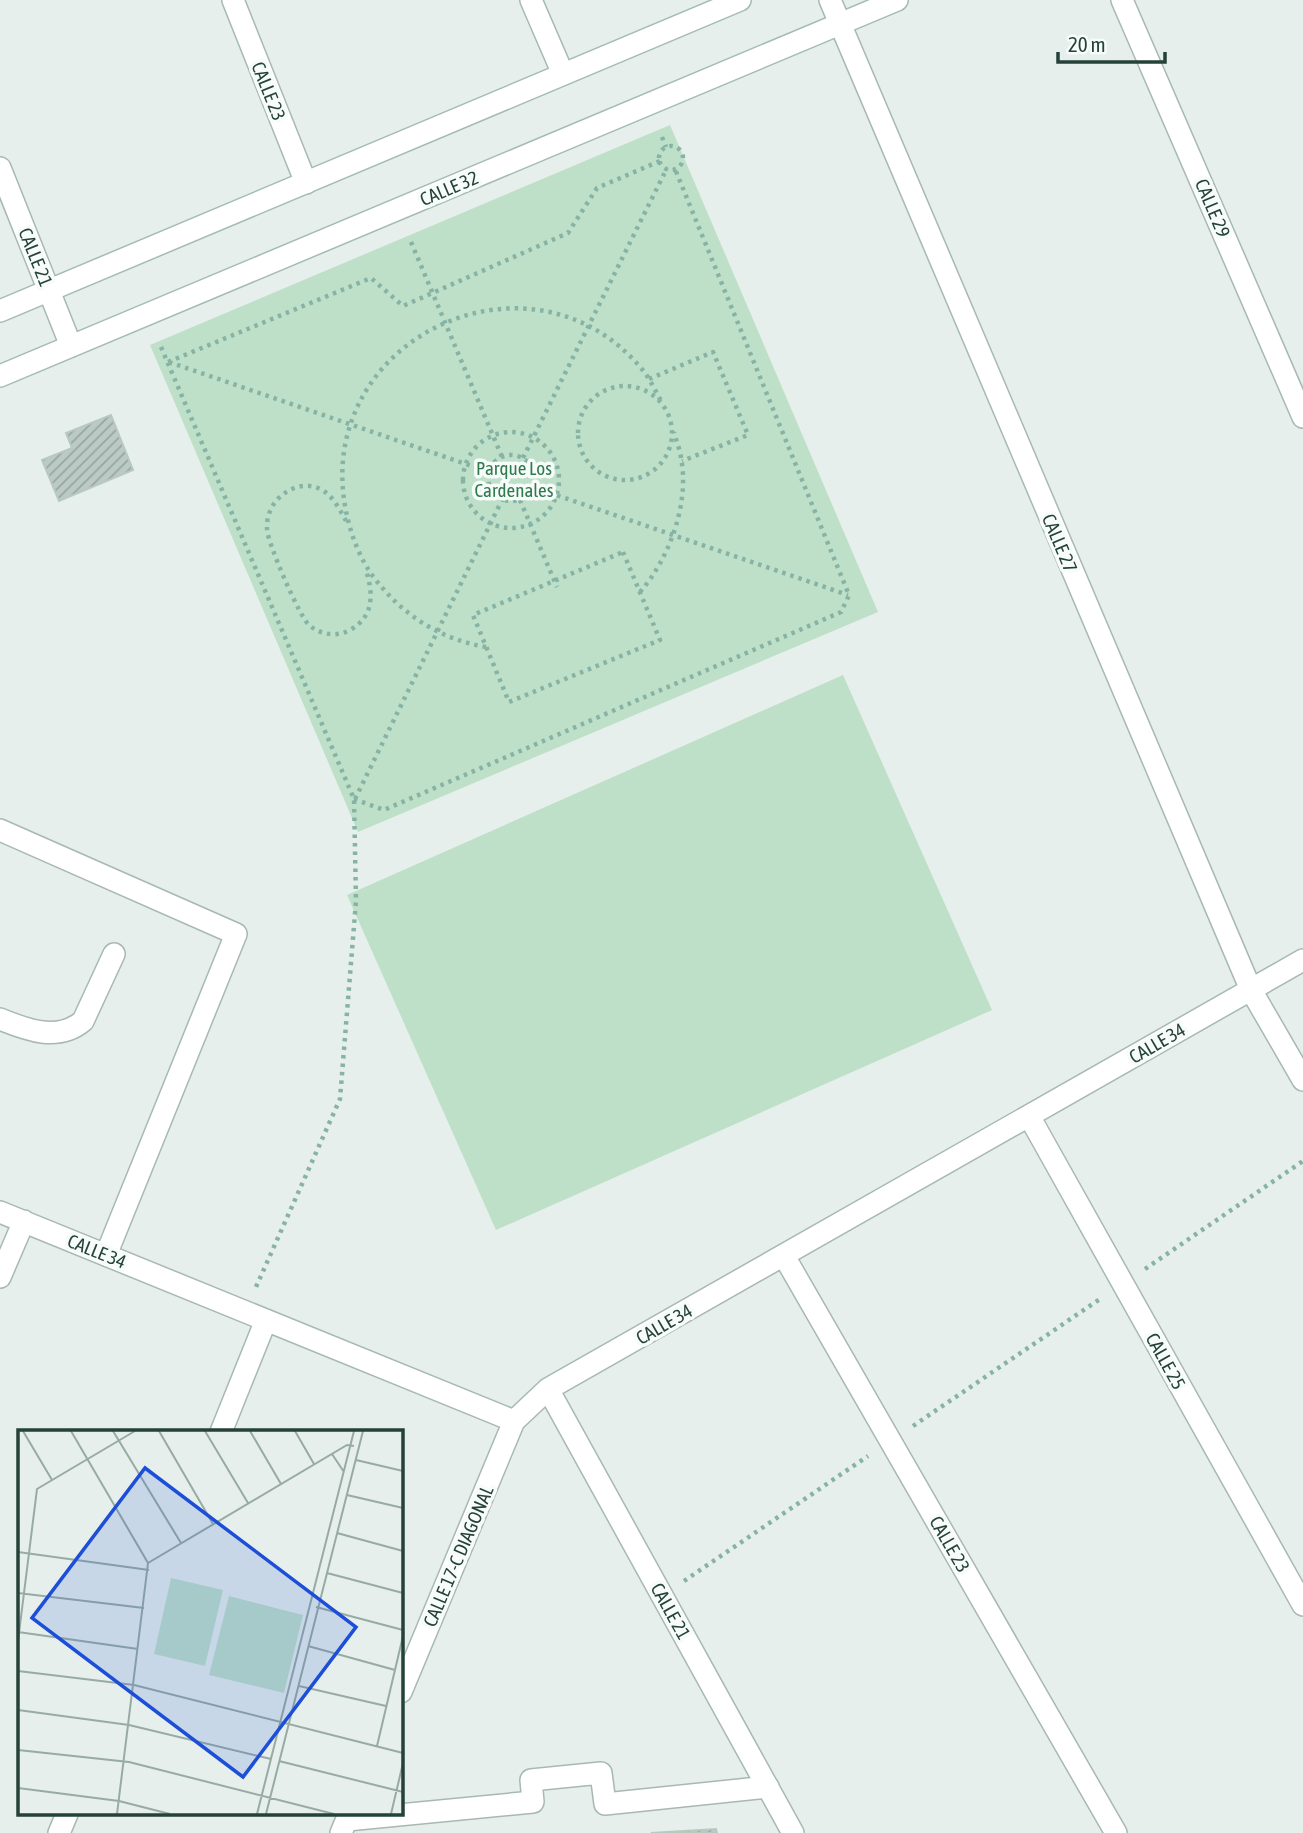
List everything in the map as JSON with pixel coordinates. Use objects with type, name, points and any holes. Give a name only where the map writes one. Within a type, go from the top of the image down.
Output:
[{"type":"street","name":"CALLE 23","points":[[233,0],[306,183]]},
{"type":"street","points":[[531,0],[563,74]]},
{"type":"street","points":[[0,311],[740,0]]},
{"type":"street","name":"CALLE 27","points":[[830,0],[1251,990],[1303,1080]]},
{"type":"street","name":"CALLE 32","points":[[0,376],[897,0]]},
{"type":"street","name":"CALLE 29","points":[[1122,0],[1303,417]]},
{"type":"street","name":"CALLE 21","points":[[0,168],[71,346]]},
{"type":"street","points":[[0,830],[236,934],[106,1255]]},
{"type":"street","points":[[0,1018],[28,1029],[54,1034],[75,1028],[83,1021],[114,954]]},
{"type":"street","name":"CALLE 34","points":[[0,1212],[514,1421],[548,1389],[1303,960]]},
{"type":"street","name":"CALLE 25","points":[[1029,1116],[1303,1605]]},
{"type":"street","points":[[0,1277],[24,1221]]},
{"type":"street","name":"CALLE 23","points":[[783,1256],[1116,1833]]},
{"type":"street","points":[[222,1430],[266,1320]]},
{"type":"street","name":"CALLE 21","points":[[548,1389],[793,1833]]},
{"type":"street","name":"CALLE 17-C DIAGONAL","points":[[402,1690],[514,1421]]},
{"type":"street","points":[[346,1822],[533,1802],[531,1780],[601,1773],[605,1804],[768,1787]]},
{"type":"street","points":[[59,1833],[67,1815]]},
{"type":"path","points":[[662,137],[666,147]]},
{"type":"path","points":[[666,147],[676,147],[681,153],[681,164],[675,169],[667,168],[660,161],[660,153],[666,147]]},
{"type":"path","points":[[168,362],[371,278],[403,306],[568,233],[597,188],[660,161]]},
{"type":"path","points":[[523,458],[667,168]]},
{"type":"path","points":[[354,799],[384,810],[841,612],[849,595],[675,169]]},
{"type":"path","points":[[411,242],[502,457]]},
{"type":"path","points":[[349,527],[341,485],[345,444],[359,404],[382,368],[413,340],[445,322],[490,310],[532,309],[573,320],[611,340],[642,368],[671,421],[682,461],[681,503],[671,544],[650,581],[640,592]]},
{"type":"path","points":[[161,347],[354,799],[356,901],[340,1099],[256,1288]]},
{"type":"path","points":[[648,379],[713,352],[748,435],[682,461]]},
{"type":"path","points":[[168,362],[489,472]]},
{"type":"path","points":[[663,404],[638,387],[623,385],[608,388],[595,396],[584,408],[578,438],[582,453],[591,466],[604,475],[619,480],[649,474],[661,464],[669,451],[673,436],[671,421]]},
{"type":"path","points":[[514,432],[534,438],[544,445],[554,458],[559,473],[553,504],[544,516],[531,524],[516,529],[500,528],[474,512],[466,498],[462,483],[465,464],[471,452],[483,440],[493,436],[514,432]]},
{"type":"path","points":[[510,455],[523,458],[534,471],[533,487],[529,494],[520,500],[502,500],[491,489],[489,472],[502,457],[510,455]]},
{"type":"path","points":[[298,486],[320,489],[332,499],[349,527],[365,566],[372,590],[370,608],[364,619],[349,630],[332,635],[309,626],[299,613],[267,532],[269,514],[276,501],[298,486]]},
{"type":"path","points":[[533,487],[849,595]]},
{"type":"path","points":[[354,799],[502,500]]},
{"type":"path","points":[[520,500],[556,584]]},
{"type":"path","points":[[623,552],[640,592],[660,640],[509,702],[472,615],[556,584],[623,552]]},
{"type":"path","points":[[365,566],[391,599],[424,625],[462,643],[486,647]]},
{"type":"path","points":[[1142,1271],[1303,1161]]},
{"type":"path","points":[[911,1427],[1107,1294]]},
{"type":"path","points":[[680,1583],[876,1450]]},
{"type":"green space","name":"Parque Los Cardenales","points":[[670,125],[878,612],[358,832],[150,345]]},
{"type":"green space","points":[[843,675],[992,1010],[496,1230],[347,895]]},
{"type":"building","points":[[111,415],[133,470],[59,501],[42,460],[72,448],[66,433]]},
{"type":"building","points":[[716,1829],[717,1833],[651,1833]]}]
